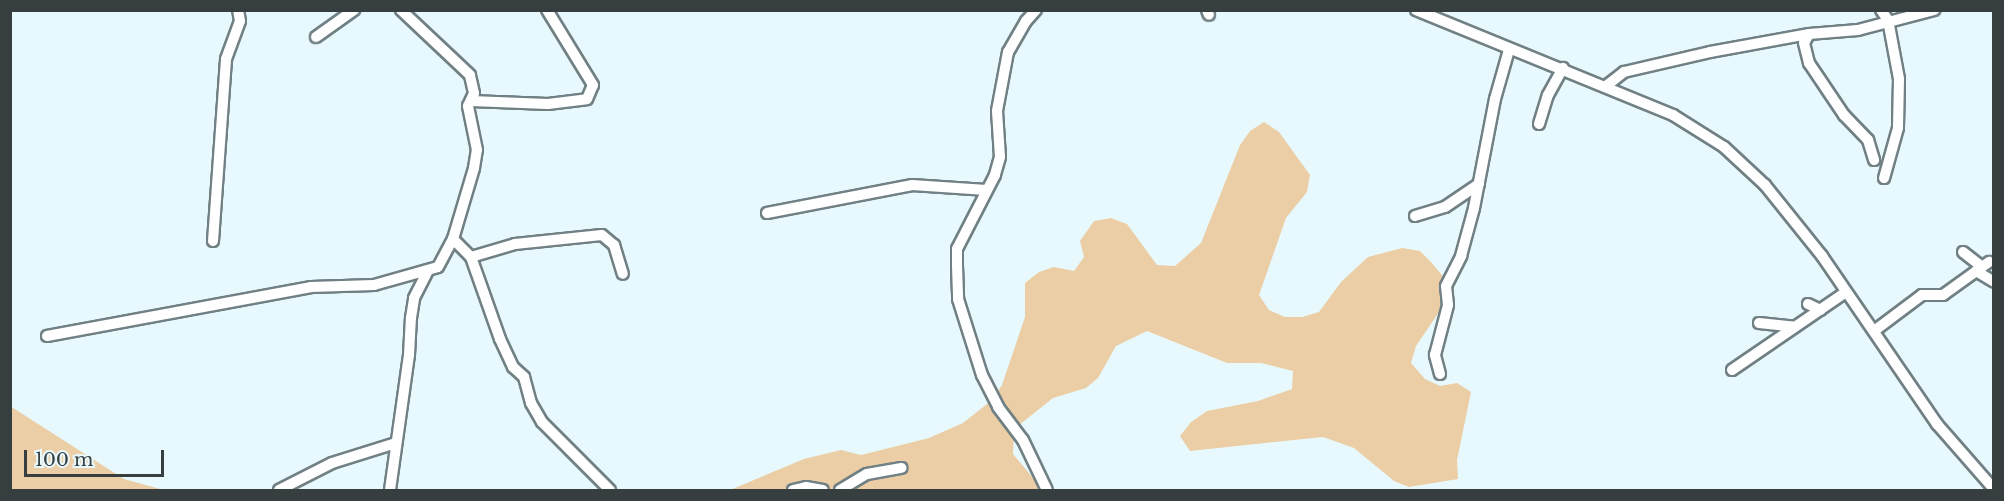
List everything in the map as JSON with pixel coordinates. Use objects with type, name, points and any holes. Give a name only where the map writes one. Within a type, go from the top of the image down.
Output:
[{"type":"street","points":[[213,241],[226,59],[240,21],[238,10]]},
{"type":"street","points":[[316,37],[354,10]]},
{"type":"street","points":[[47,336],[169,311],[261,299],[311,287],[374,285],[438,267],[453,239],[477,150],[468,106],[474,93],[470,75],[401,10]]},
{"type":"street","points":[[471,101],[548,104],[587,99],[593,85],[547,10]]},
{"type":"street","points":[[1036,10],[1020,29],[1008,52],[997,111],[1000,157],[987,190],[957,249],[958,299],[982,375],[998,407],[1023,440],[1047,490]]},
{"type":"street","points":[[1416,10],[1509,50],[1563,68],[1673,115],[1724,147],[1765,185],[1846,292],[1937,424],[1994,489]]},
{"type":"street","points":[[1606,86],[1624,72],[1749,43],[1809,34],[1858,30],[1884,15],[1934,10]]},
{"type":"street","points":[[1884,15],[1899,79],[1898,128],[1884,178]]},
{"type":"street","points":[[1809,34],[1804,43],[1809,63],[1844,115],[1868,140],[1874,160]]},
{"type":"street","points":[[1440,374],[1435,366],[1435,355],[1448,305],[1446,286],[1461,256],[1479,184],[1495,99],[1509,50]]},
{"type":"street","points":[[1539,124],[1548,95],[1563,68]]},
{"type":"street","points":[[1415,216],[1445,207],[1479,184]]},
{"type":"street","points":[[768,213],[912,185],[987,190]]},
{"type":"street","points":[[471,257],[516,244],[602,235],[614,245],[623,274]]},
{"type":"street","points":[[453,239],[471,257],[500,339],[513,368],[524,377],[531,403],[542,422],[609,490]]},
{"type":"street","points":[[1963,252],[1983,267],[1994,282]]},
{"type":"street","points":[[1874,331],[1922,295],[1942,295],[1983,267]]},
{"type":"street","points":[[390,490],[414,298],[428,271]]},
{"type":"street","points":[[1732,370],[1846,292]]},
{"type":"street","points":[[1808,304],[1821,310]]},
{"type":"street","points":[[1759,323],[1795,327]]},
{"type":"street","points":[[279,490],[332,463],[396,443]]},
{"type":"street","points":[[840,490],[867,474],[901,468]]},
{"type":"street","points":[[793,490],[806,487],[823,490]]},
{"type":"shaded area","points":[[1264,122],[1279,132],[1310,175],[1307,192],[1286,218],[1259,295],[1269,310],[1285,317],[1302,317],[1319,312],[1341,282],[1368,257],[1402,248],[1420,251],[1454,290],[1416,346],[1411,363],[1425,379],[1440,386],[1457,383],[1471,392],[1457,460],[1458,479],[1409,487],[1394,481],[1354,448],[1323,437],[1190,451],[1180,436],[1191,422],[1207,411],[1258,401],[1292,389],[1293,371],[1261,363],[1227,363],[1147,331],[1116,346],[1098,378],[1086,388],[1053,398],[1014,429],[1013,454],[1043,490],[730,490],[804,459],[841,450],[861,455],[929,438],[963,423],[992,400],[1002,385],[1025,317],[1025,283],[1039,272],[1054,267],[1074,271],[1084,257],[1080,241],[1094,221],[1111,218],[1127,224],[1157,265],[1175,266],[1201,243],[1240,145],[1250,131]]},
{"type":"shaded area","points":[[10,406],[124,479],[164,490],[11,490]]}]
